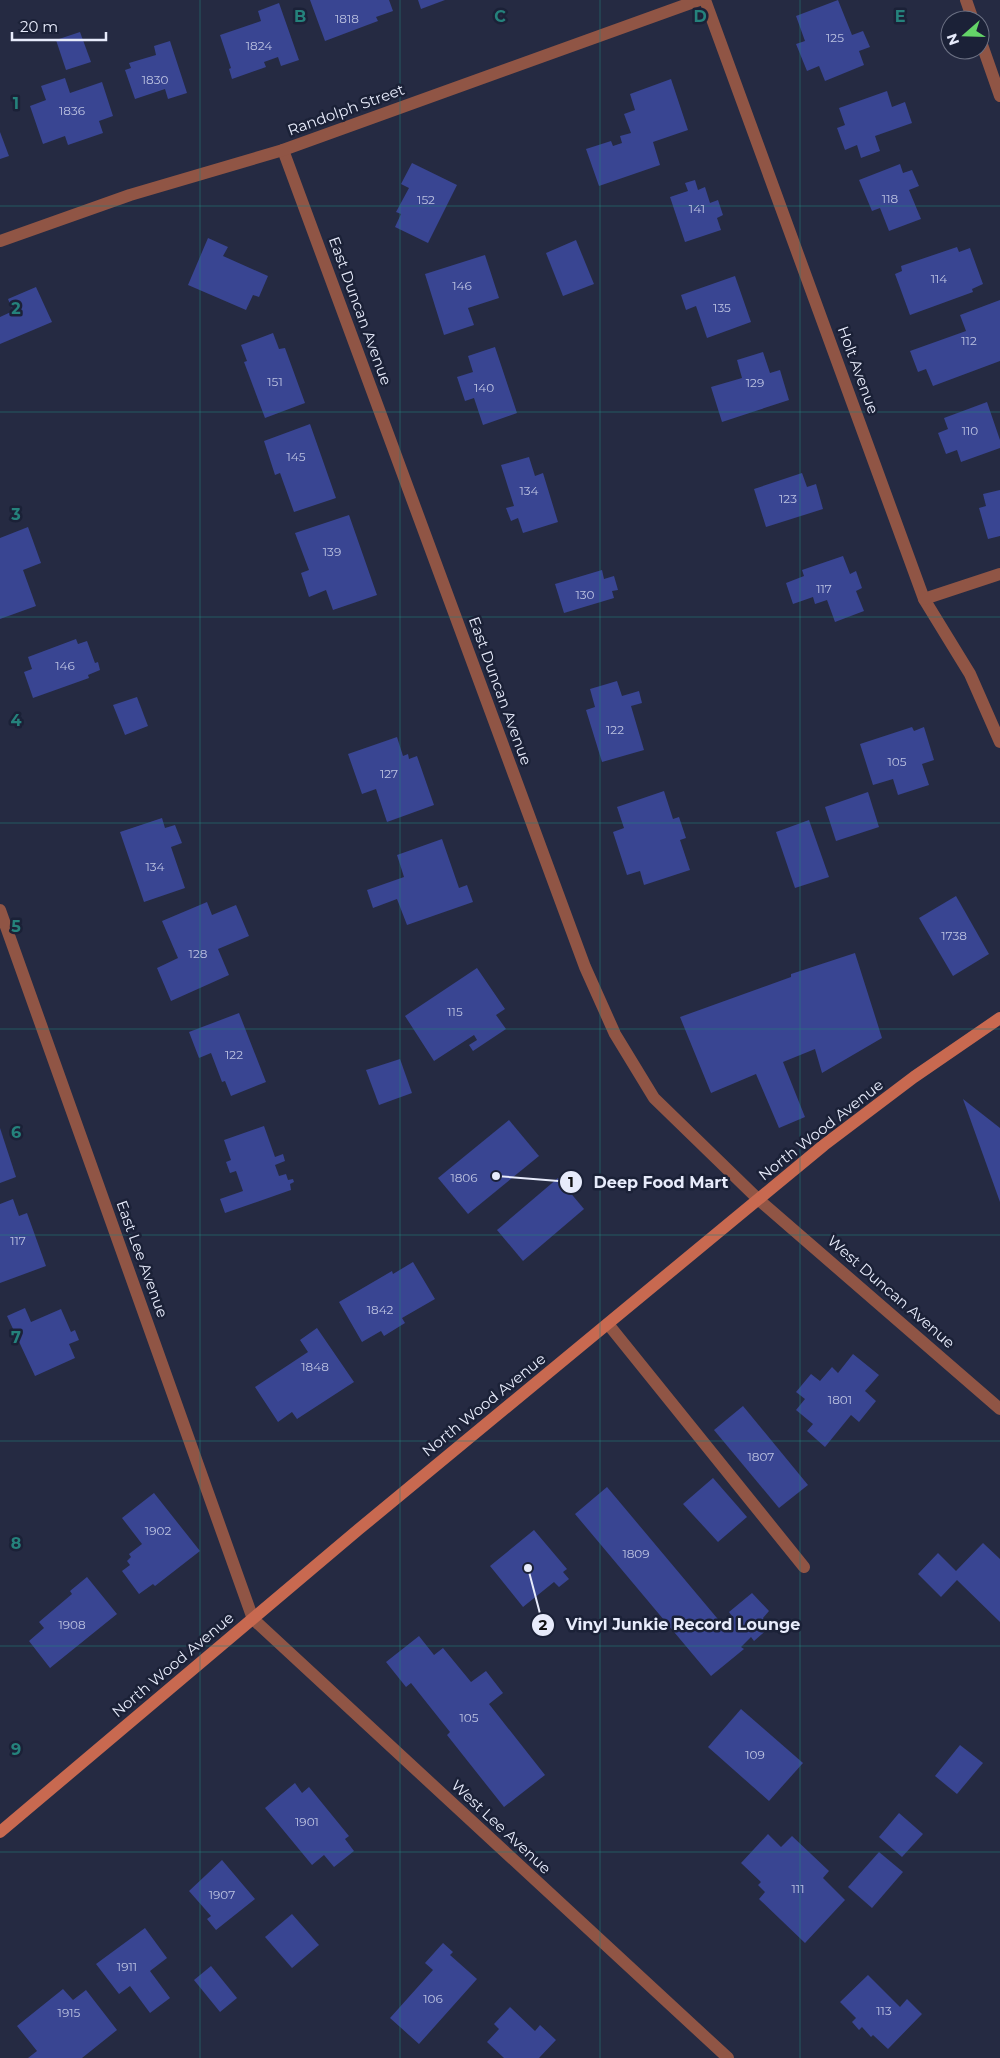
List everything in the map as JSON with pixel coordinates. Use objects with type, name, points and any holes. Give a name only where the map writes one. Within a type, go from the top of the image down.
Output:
[{"type":"main road","name":"North Wood Avenue","points":[[0,1832],[252,1619],[824,1145],[914,1077],[1000,1018]]},
{"type":"street","name":"Randolph Street","points":[[0,241],[130,196],[283,150],[699,0]]},
{"type":"street","name":"Holt Avenue","points":[[705,0],[924,599],[970,674],[1000,742]]},
{"type":"street","points":[[987,60],[1000,96]]},
{"type":"street","name":"East Duncan Avenue","points":[[283,150],[581,958],[615,1034],[654,1098],[759,1200]]},
{"type":"street","points":[[924,599],[1000,574]]},
{"type":"street","name":"East Lee Avenue","points":[[0,910],[252,1619]]},
{"type":"street","name":"West Duncan Avenue","points":[[759,1200],[1000,1410]]},
{"type":"street","points":[[608,1324],[804,1567]]},
{"type":"street","name":"West Lee Avenue","points":[[252,1619],[728,2058]]},
{"type":"building","points":[[310,0],[389,0],[393,11],[376,17],[378,21],[325,41]]},
{"type":"building","points":[[418,0],[445,0],[421,9]]},
{"type":"building","points":[[838,0],[852,35],[863,31],[870,47],[859,51],[864,65],[825,81],[819,66],[807,71],[796,44],[805,41],[796,16]]},
{"type":"building","points":[[279,3],[299,60],[281,66],[278,57],[264,62],[266,67],[232,79],[229,69],[231,68],[220,35],[261,21],[258,11]]},
{"type":"building","points":[[80,32],[91,62],[66,70],[56,40]]},
{"type":"building","points":[[170,41],[187,93],[168,99],[165,89],[135,99],[125,70],[131,68],[129,63],[156,55],[154,46]]},
{"type":"building","points":[[65,78],[70,93],[102,82],[113,116],[99,121],[103,133],[68,145],[65,136],[43,144],[30,106],[46,100],[41,86]]},
{"type":"building","points":[[671,79],[688,130],[653,142],[660,165],[599,186],[586,149],[611,141],[613,146],[622,143],[620,136],[631,133],[624,114],[635,110],[630,94]]},
{"type":"building","points":[[887,91],[892,107],[905,102],[912,123],[875,136],[880,151],[861,158],[857,145],[845,150],[837,128],[845,125],[839,108]]},
{"type":"building","points":[[0,132],[9,156],[0,159]]},
{"type":"building","points":[[412,163],[457,185],[428,243],[395,227],[401,214],[396,212],[409,188],[401,184]]},
{"type":"building","points":[[900,164],[903,173],[912,170],[919,186],[909,190],[921,219],[889,231],[880,208],[872,211],[859,180]]},
{"type":"building","points":[[695,180],[698,190],[705,187],[710,203],[718,200],[723,215],[717,218],[721,230],[685,242],[670,197],[688,191],[685,183]]},
{"type":"building","points":[[208,238],[228,247],[223,256],[268,276],[259,297],[253,295],[246,310],[188,285]]},
{"type":"building","points":[[576,240],[594,284],[563,296],[546,253]]},
{"type":"building","points":[[957,247],[959,252],[970,248],[983,284],[972,289],[973,292],[910,315],[895,274],[902,271],[901,266]]},
{"type":"building","points":[[485,255],[499,298],[468,308],[474,325],[444,335],[425,274]]},
{"type":"building","points":[[735,276],[751,322],[707,338],[696,306],[686,310],[681,295]]},
{"type":"building","points":[[36,287],[52,322],[0,344],[0,317],[13,311],[8,299]]},
{"type":"building","points":[[1000,300],[1000,361],[933,386],[926,369],[918,372],[910,351],[966,331],[960,315]]},
{"type":"building","points":[[273,333],[279,349],[285,348],[305,403],[265,418],[244,362],[247,361],[241,345]]},
{"type":"building","points":[[495,347],[517,413],[483,425],[474,398],[465,401],[457,377],[473,372],[468,356]]},
{"type":"building","points":[[763,352],[770,373],[780,370],[789,400],[722,422],[711,387],[742,378],[737,360]]},
{"type":"building","points":[[987,402],[1000,440],[1000,448],[961,462],[957,450],[946,454],[938,433],[948,429],[944,418]]},
{"type":"building","points":[[310,424],[336,498],[294,512],[280,473],[275,475],[264,441]]},
{"type":"building","points":[[529,457],[535,476],[543,473],[558,522],[523,533],[518,518],[511,521],[506,508],[514,506],[501,465]]},
{"type":"building","points":[[802,473],[807,487],[816,484],[823,509],[766,527],[754,489]]},
{"type":"building","points":[[1000,490],[1000,536],[988,539],[979,508],[986,506],[983,494]]},
{"type":"building","points":[[349,515],[377,595],[333,610],[326,590],[309,597],[301,573],[309,570],[295,533]]},
{"type":"building","points":[[28,527],[41,563],[23,570],[36,606],[0,619],[0,538]]},
{"type":"building","points":[[843,556],[850,574],[856,571],[862,588],[856,591],[864,611],[835,622],[827,600],[815,604],[813,597],[793,604],[786,583],[804,576],[802,570]]},
{"type":"building","points":[[602,570],[604,579],[614,576],[618,590],[612,591],[614,598],[564,613],[555,584]]},
{"type":"building","points":[[76,639],[78,644],[87,641],[95,663],[98,662],[100,670],[88,675],[89,678],[33,698],[24,672],[32,669],[28,657]]},
{"type":"building","points":[[617,681],[622,696],[639,691],[642,703],[631,706],[644,750],[602,762],[586,710],[595,707],[590,689]]},
{"type":"building","points":[[137,697],[148,726],[125,735],[113,705]]},
{"type":"building","points":[[912,727],[914,731],[924,727],[934,760],[922,764],[929,785],[898,795],[893,779],[873,785],[860,744]]},
{"type":"building","points":[[397,737],[403,756],[408,754],[409,759],[417,756],[434,805],[387,822],[376,789],[362,794],[348,754]]},
{"type":"building","points":[[664,791],[673,819],[679,817],[686,838],[680,840],[690,870],[644,885],[640,871],[627,875],[613,832],[624,828],[617,807]]},
{"type":"building","points":[[868,792],[879,827],[836,841],[825,807]]},
{"type":"building","points":[[162,818],[165,828],[175,825],[182,843],[171,847],[185,888],[144,902],[120,832]]},
{"type":"building","points":[[809,820],[829,877],[795,888],[776,832]]},
{"type":"building","points":[[442,839],[459,888],[467,885],[473,902],[407,925],[397,899],[373,908],[367,890],[404,877],[397,855]]},
{"type":"building","points":[[956,896],[989,954],[953,976],[919,918]]},
{"type":"building","points":[[207,902],[212,915],[236,905],[249,936],[218,949],[229,975],[171,1001],[157,968],[178,958],[162,921]]},
{"type":"building","points":[[855,953],[882,1038],[822,1073],[815,1049],[783,1062],[805,1117],[779,1128],[756,1074],[711,1093],[680,1017],[791,977],[791,974]]},
{"type":"building","points":[[477,968],[505,1009],[496,1015],[506,1029],[473,1051],[469,1045],[477,1040],[474,1035],[434,1061],[405,1016]]},
{"type":"building","points":[[239,1013],[266,1082],[231,1096],[225,1081],[222,1082],[211,1053],[199,1058],[189,1032]]},
{"type":"building","points":[[400,1059],[412,1093],[379,1105],[366,1070]]},
{"type":"building","points":[[963,1099],[1000,1128],[1000,1202]]},
{"type":"building","points":[[509,1120],[539,1156],[468,1214],[438,1178]]},
{"type":"building","points":[[264,1126],[275,1157],[283,1154],[285,1161],[275,1165],[279,1176],[286,1174],[288,1180],[293,1179],[294,1182],[290,1184],[291,1190],[225,1213],[220,1199],[243,1191],[236,1171],[230,1173],[226,1162],[231,1160],[224,1140]]},
{"type":"building","points":[[0,1128],[16,1177],[0,1183]]},
{"type":"building","points":[[558,1178],[584,1209],[523,1261],[497,1230]]},
{"type":"building","points":[[13,1199],[19,1216],[27,1213],[46,1266],[0,1283],[0,1204]]},
{"type":"building","points":[[413,1262],[435,1299],[402,1318],[405,1323],[384,1336],[381,1331],[362,1342],[339,1302],[392,1271],[393,1274]]},
{"type":"building","points":[[25,1308],[31,1322],[61,1309],[71,1332],[75,1330],[79,1340],[69,1344],[75,1358],[35,1376],[7,1316]]},
{"type":"building","points":[[317,1328],[354,1382],[297,1419],[292,1412],[278,1422],[255,1387],[308,1352],[300,1340]]},
{"type":"building","points":[[853,1354],[879,1375],[865,1391],[876,1401],[859,1422],[851,1415],[825,1447],[807,1431],[813,1424],[796,1410],[805,1399],[796,1392],[811,1374],[820,1381],[832,1367],[838,1373]]},
{"type":"building","points":[[743,1406],[808,1485],[779,1508],[714,1430]]},
{"type":"building","points":[[713,1478],[747,1517],[718,1542],[683,1504]]},
{"type":"building","points":[[607,1487],[722,1624],[732,1616],[729,1612],[752,1593],[769,1611],[763,1618],[770,1627],[754,1641],[751,1637],[741,1647],[744,1649],[711,1676],[575,1514]]},
{"type":"building","points":[[154,1493],[200,1551],[155,1586],[153,1584],[139,1594],[122,1571],[130,1565],[127,1561],[131,1557],[129,1554],[142,1544],[122,1518]]},
{"type":"building","points":[[534,1530],[567,1569],[563,1572],[569,1579],[559,1587],[554,1582],[523,1607],[490,1566]]},
{"type":"building","points":[[983,1543],[1000,1559],[1000,1622],[957,1580],[941,1597],[918,1574],[938,1553],[956,1571]]},
{"type":"building","points":[[87,1577],[117,1614],[50,1668],[29,1641],[44,1628],[39,1622],[72,1594],[70,1591]]},
{"type":"building","points":[[419,1636],[434,1655],[443,1648],[471,1682],[486,1671],[503,1693],[489,1704],[545,1775],[504,1807],[447,1735],[450,1732],[411,1683],[406,1687],[386,1662]]},
{"type":"building","points":[[741,1709],[803,1763],[769,1801],[708,1747]]},
{"type":"building","points":[[960,1745],[983,1763],[957,1794],[935,1776]]},
{"type":"building","points":[[295,1783],[302,1793],[309,1787],[349,1836],[345,1839],[354,1851],[334,1867],[324,1855],[312,1865],[265,1808]]},
{"type":"building","points":[[899,1813],[923,1834],[902,1857],[879,1837]]},
{"type":"building","points":[[768,1834],[781,1847],[792,1836],[829,1871],[823,1878],[845,1900],[805,1943],[759,1899],[765,1892],[758,1885],[761,1882],[741,1863]]},
{"type":"building","points":[[879,1852],[903,1872],[872,1908],[848,1887]]},
{"type":"building","points":[[222,1860],[255,1899],[216,1930],[207,1919],[211,1916],[189,1891]]},
{"type":"building","points":[[292,1914],[319,1945],[292,1968],[265,1937]]},
{"type":"building","points":[[145,1928],[167,1958],[150,1971],[170,1998],[150,2013],[130,1986],[119,1994],[96,1964]]},
{"type":"building","points":[[443,1943],[453,1952],[450,1955],[477,1979],[419,2044],[390,2018],[433,1970],[425,1963]]},
{"type":"building","points":[[211,1966],[237,1998],[220,2012],[194,1980]]},
{"type":"building","points":[[868,1975],[900,2007],[907,1999],[922,2014],[888,2049],[873,2035],[871,2037],[862,2027],[859,2030],[852,2022],[856,2018],[840,2002]]},
{"type":"building","points":[[63,1989],[73,2000],[86,1990],[117,2030],[82,2058],[28,2058],[37,2051],[17,2026]]},
{"type":"building","points":[[510,2007],[535,2031],[540,2025],[556,2040],[539,2058],[504,2058],[487,2042],[499,2029],[494,2024]]},
{"type":"place","name":"Deep Food Mart","points":[[496,1176]]},
{"type":"place","name":"Vinyl Junkie Record Lounge","points":[[528,1568]]}]
